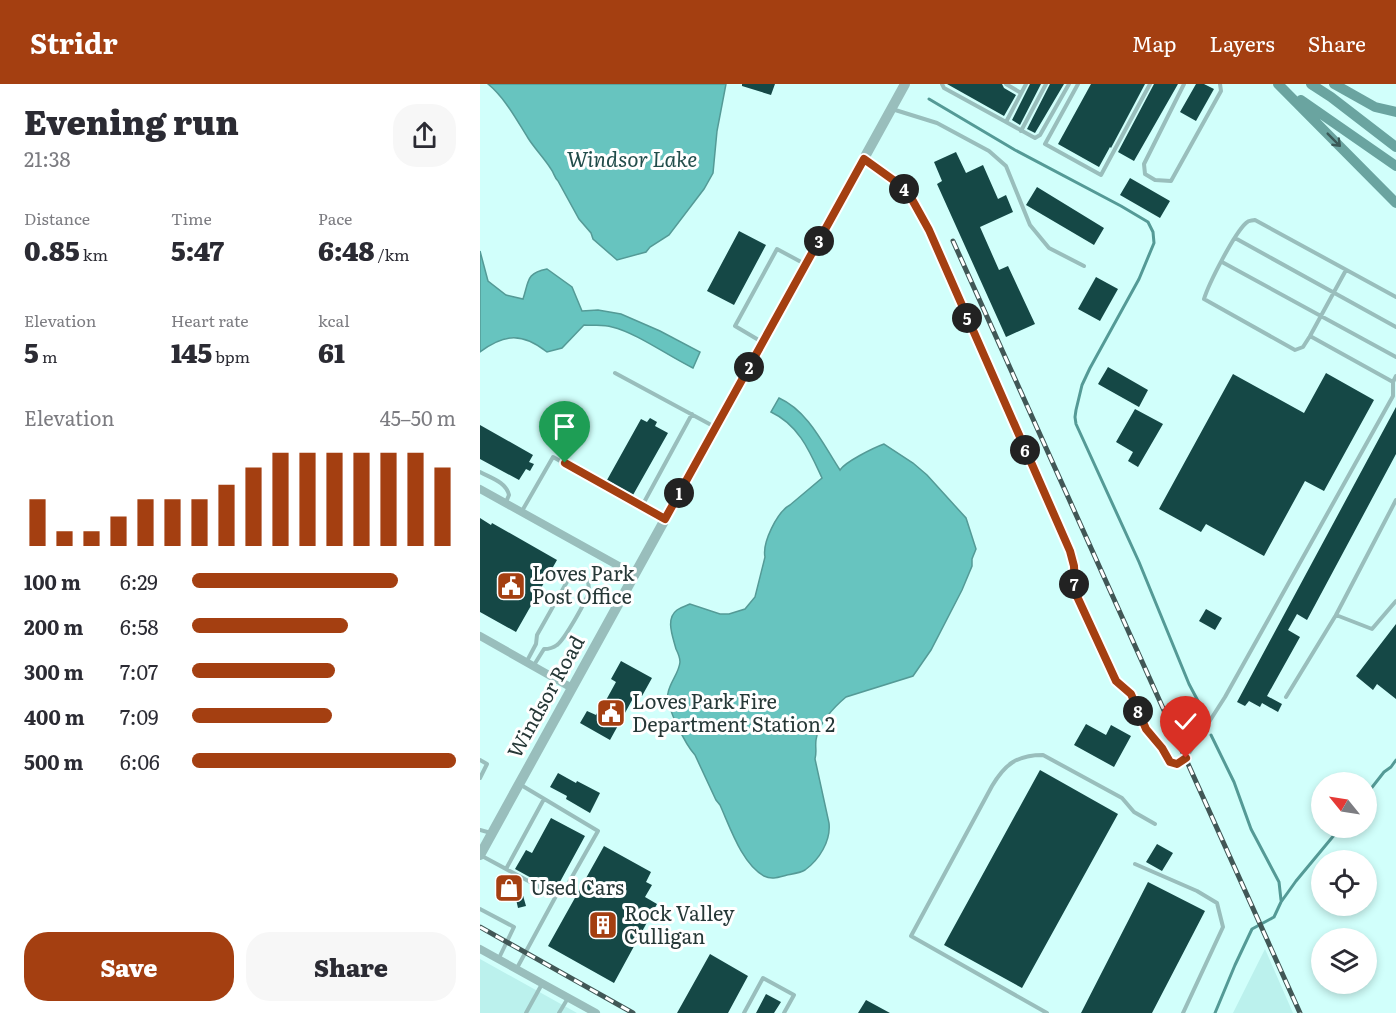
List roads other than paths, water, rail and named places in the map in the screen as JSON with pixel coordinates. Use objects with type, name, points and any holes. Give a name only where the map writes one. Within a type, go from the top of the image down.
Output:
[{"type":"main road","points":[[1278,84],[1396,166]]},
{"type":"main road","points":[[1278,84],[1396,202]]},
{"type":"main road","points":[[1311,84],[1396,147]]},
{"type":"main road","points":[[1335,84],[1375,107],[1396,112]]},
{"type":"street","name":"Windsor Road","points":[[480,855],[905,84]]},
{"type":"street","points":[[480,489],[634,575]]},
{"type":"street","points":[[480,636],[572,688]]},
{"type":"street","points":[[480,949],[596,1013]]},
{"type":"lane","points":[[942,84],[944,88],[1035,138],[1040,135],[1069,84]]},
{"type":"lane","points":[[1006,84],[1021,93]]},
{"type":"lane","points":[[1006,122],[1026,84]]},
{"type":"lane","points":[[1021,131],[1046,84]]},
{"type":"lane","points":[[1078,84],[1045,144],[1101,175],[1150,84]]},
{"type":"lane","points":[[1184,84],[1144,164],[1144,174],[1155,180],[1171,181],[1221,90],[1220,84]]},
{"type":"lane","points":[[892,108],[937,123],[989,151],[1006,166],[1030,225],[1049,248],[1084,266]]},
{"type":"lane","points":[[864,159],[909,194],[919,210],[1070,551],[1074,566],[1075,592],[1116,681],[1131,694],[1146,729],[1170,762],[1174,764],[1186,758],[1226,697],[1393,396],[1393,382],[1396,376]]},
{"type":"lane","points":[[1346,270],[1303,347],[1293,351],[1205,301],[1204,298],[1235,238],[1246,223],[1255,220],[1396,297]]},
{"type":"lane","points":[[1235,238],[1396,327]]},
{"type":"lane","points":[[763,342],[735,326],[777,249],[806,264]]},
{"type":"lane","points":[[1222,262],[1396,357]]},
{"type":"lane","points":[[1310,336],[1393,382]]},
{"type":"lane","points":[[615,373],[716,428]]},
{"type":"lane","points":[[642,506],[692,414]]},
{"type":"lane","points":[[522,512],[553,457],[665,519]]},
{"type":"lane","points":[[480,472],[507,489],[509,495],[506,503]]},
{"type":"lane","points":[[1286,697],[1336,615],[1396,500]]},
{"type":"lane","points":[[574,576],[581,576],[588,580],[589,590],[563,640],[550,649],[543,649],[531,663],[537,635],[568,580],[574,576]]},
{"type":"lane","points":[[1336,615],[1372,629],[1396,601]]},
{"type":"lane","points":[[1047,1013],[911,936],[992,786],[1009,764],[1031,755],[1043,755],[1122,798],[1134,812],[1155,824]]},
{"type":"lane","points":[[480,760],[487,764],[480,778]]},
{"type":"lane","points":[[517,969],[556,896],[564,891],[598,831],[519,784]]},
{"type":"lane","points":[[506,869],[544,799]]},
{"type":"lane","points":[[480,830],[492,834]]},
{"type":"lane","points":[[480,855],[556,896]]},
{"type":"lane","points":[[1135,864],[1197,891],[1217,903],[1223,927],[1183,1013]]},
{"type":"lane","points":[[480,909],[514,927],[499,959]]},
{"type":"lane","points":[[744,1013],[764,978],[794,995],[784,1013]]},
{"type":"lane","points":[[526,1013],[543,983]]},
{"type":"lane","points":[[559,1013],[568,998]]},
{"type":"water","name":"Windsor Lake","points":[[488,84],[726,84],[717,131],[713,173],[704,189],[669,235],[646,252],[617,260],[593,239],[591,233],[579,219],[552,170],[505,102]]},
{"type":"water","points":[[480,251],[488,281],[506,295],[523,299],[529,279],[535,273],[547,269],[572,287],[582,311],[598,310],[621,314],[700,352],[693,368],[632,334],[605,326],[584,325],[562,348],[547,352],[530,341],[514,338],[498,341],[480,352]]},
{"type":"water","points":[[779,398],[807,420],[840,470],[853,459],[884,444],[913,463],[966,518],[976,549],[962,590],[931,650],[913,676],[846,697],[823,722],[817,734],[815,759],[829,823],[828,837],[815,861],[805,870],[773,878],[764,876],[756,870],[743,854],[695,755],[677,725],[670,707],[668,693],[680,662],[671,628],[673,614],[690,604],[720,614],[745,609],[755,597],[768,536],[780,514],[822,478],[808,449],[796,432],[789,424],[771,412]]},
{"type":"waterway","points":[[929,99],[1015,150],[1148,222],[1153,232],[1154,243],[1139,279],[1082,385],[1075,417],[1076,424],[1139,562],[1189,684],[1207,718]]},
{"type":"waterway","points":[[1211,735],[1234,782],[1251,829],[1279,882],[1281,900]]},
{"type":"waterway","points":[[1377,781],[1396,760]]},
{"type":"waterway","points":[[1215,1013],[1252,929],[1274,917],[1281,902],[1296,881],[1332,838]]},
{"type":"railway","points":[[953,241],[1300,1013]]},
{"type":"railway","points":[[480,927],[633,1013]]},
{"type":"place","name":"Loves Park Post Office","points":[[511,586]]},
{"type":"place","name":"Loves Park Fire Department Station 2","points":[[611,713]]},
{"type":"place","name":"Used Cars","points":[[509,888]]},
{"type":"place","name":"Rock Valley Culligan","points":[[603,925]]}]
